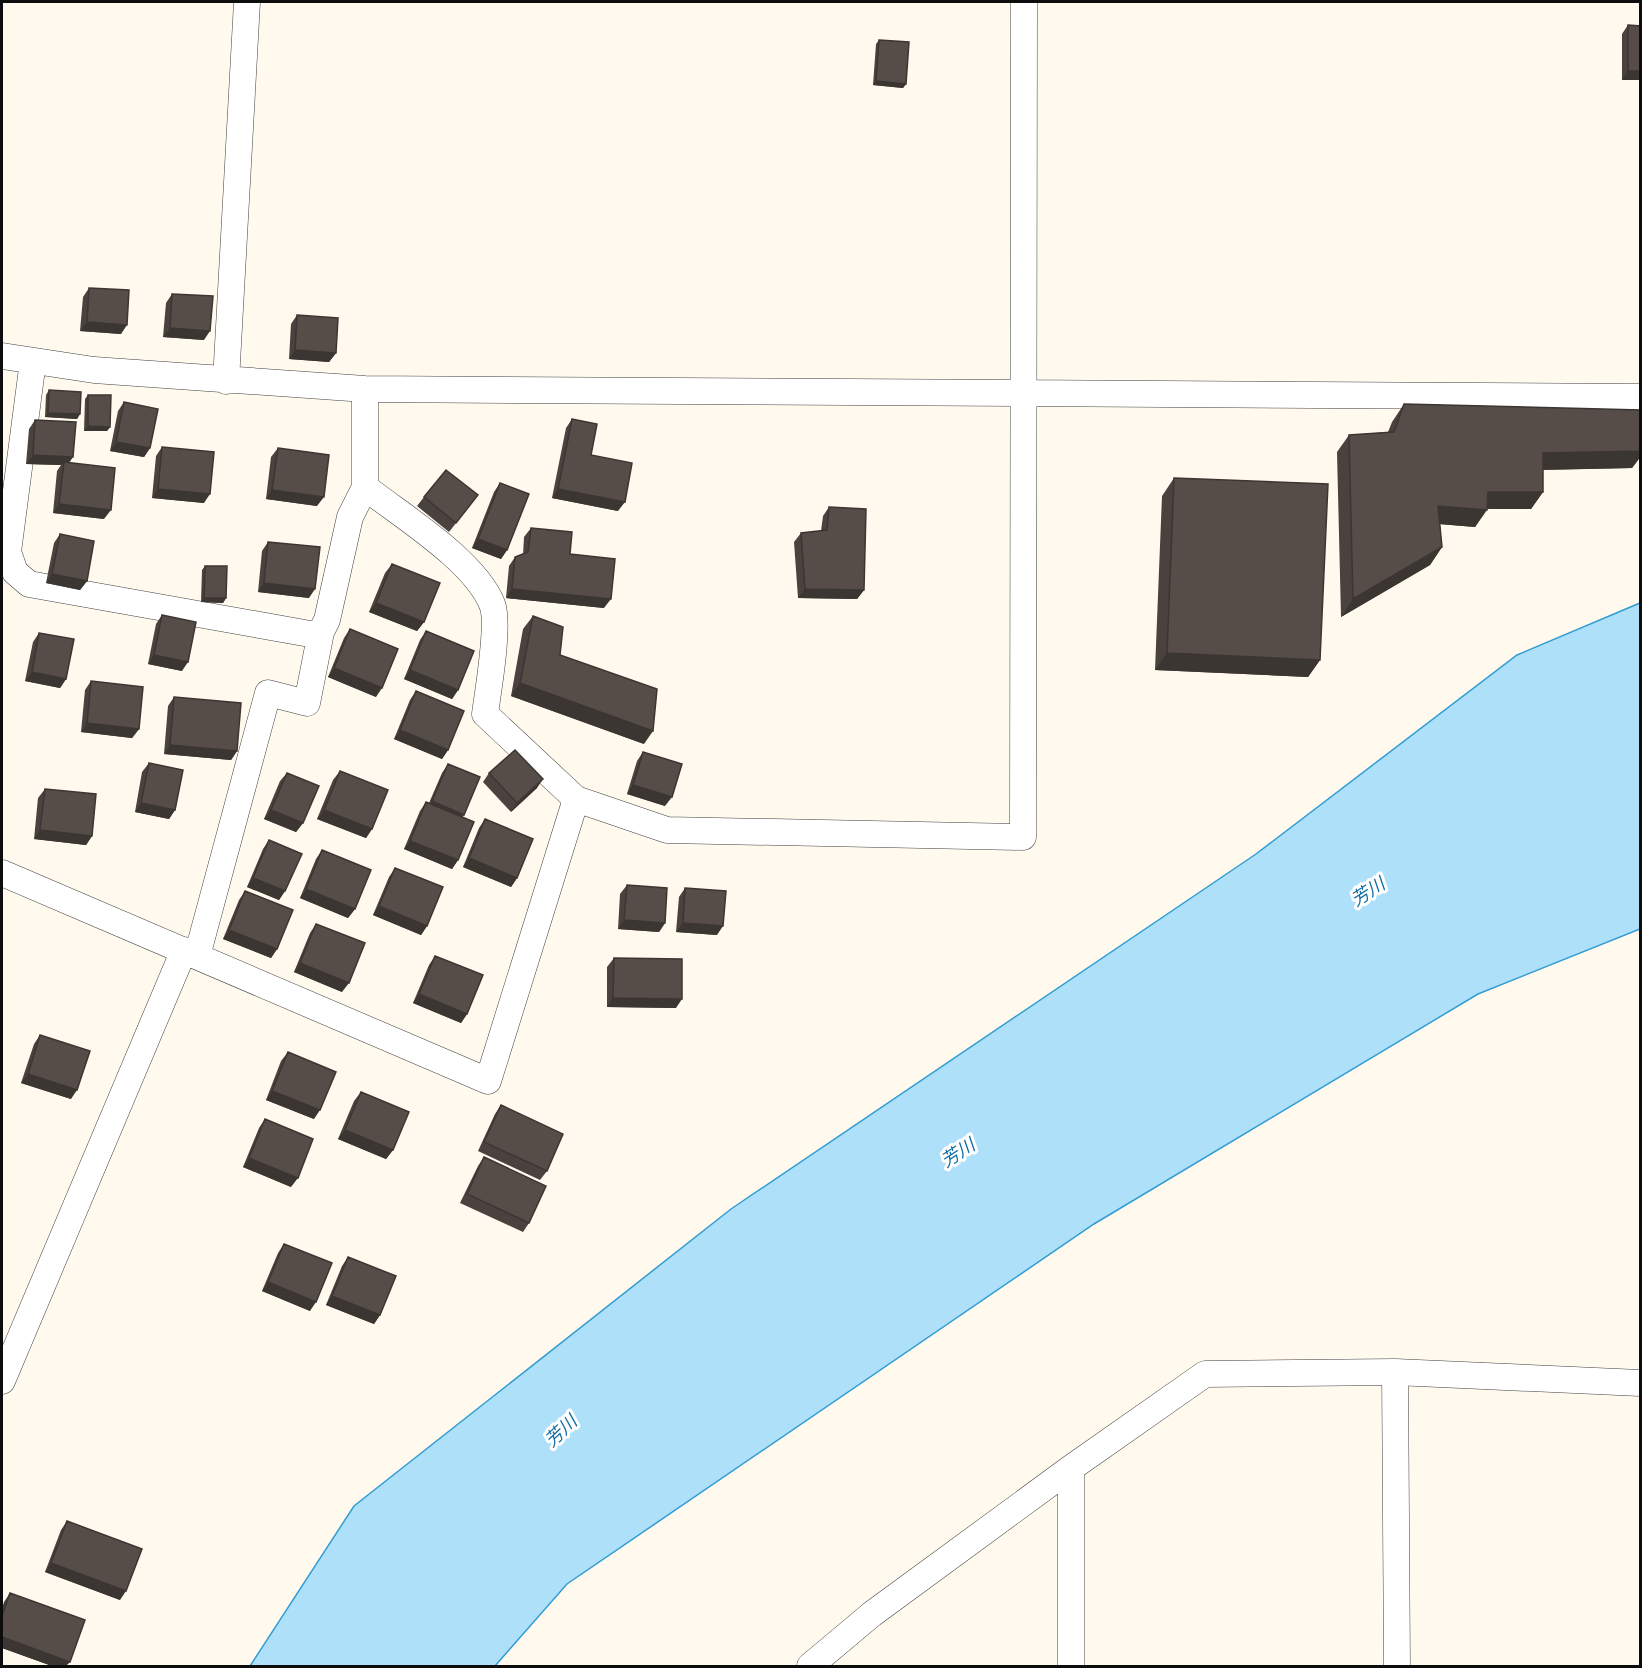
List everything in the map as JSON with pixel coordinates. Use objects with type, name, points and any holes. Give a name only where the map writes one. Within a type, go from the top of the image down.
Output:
[{"type":"street","points":[[226,381],[247,2]]},
{"type":"street","points":[[365,487],[467,566],[493,606],[493,650],[485,714],[576,799],[667,830],[1023,837],[1024,2]]},
{"type":"street","points":[[2,356],[94,369],[226,381],[365,389],[1641,397]]},
{"type":"street","points":[[33,361],[8,552],[15,572],[29,584],[310,634],[321,632]]},
{"type":"street","points":[[2,1381],[191,953],[268,693],[307,703],[321,632],[327,620],[350,517],[365,487],[365,389]]},
{"type":"street","points":[[2,873],[488,1081],[576,799]]},
{"type":"street","points":[[810,1666],[872,1614],[1071,1468],[1206,1374],[1395,1371],[1641,1383]]},
{"type":"street","points":[[1395,1371],[1397,1666]]},
{"type":"street","points":[[1071,1468],[1071,1666]]},
{"type":"water","name":"芳川","points":[[1640,603],[1640,929],[1478,994],[1094,1224],[567,1584],[495,1666],[250,1666],[354,1506],[731,1209],[1256,854],[1517,655]]},
{"type":"building","points":[[1628,25],[1641,26],[1641,71],[1628,71]]},
{"type":"building","points":[[879,40],[909,42],[906,84],[876,81]]},
{"type":"building","points":[[89,288],[129,290],[127,325],[87,322]]},
{"type":"building","points":[[172,294],[213,296],[210,331],[170,328]]},
{"type":"building","points":[[297,315],[338,318],[336,353],[295,350]]},
{"type":"building","points":[[49,390],[81,392],[80,414],[48,413]]},
{"type":"building","points":[[88,395],[111,395],[110,427],[88,426]]},
{"type":"building","points":[[124,402],[158,409],[150,448],[116,442]]},
{"type":"building","points":[[1404,404],[1641,410],[1641,451],[1543,453],[1543,492],[1488,492],[1487,510],[1438,506],[1442,547],[1353,599],[1349,435],[1394,432]]},
{"type":"building","points":[[572,419],[597,424],[591,455],[632,463],[625,502],[558,489]]},
{"type":"building","points":[[35,420],[76,422],[73,457],[33,455]]},
{"type":"building","points":[[162,447],[214,452],[210,494],[158,489]]},
{"type":"building","points":[[278,448],[329,455],[324,497],[272,490]]},
{"type":"building","points":[[64,462],[115,468],[111,510],[59,504]]},
{"type":"building","points":[[446,470],[478,495],[456,523],[424,497]]},
{"type":"building","points":[[1174,478],[1328,484],[1320,660],[1167,653]]},
{"type":"building","points":[[500,483],[529,494],[507,550],[478,539]]},
{"type":"building","points":[[829,507],[866,509],[864,590],[805,589],[801,533],[827,530]]},
{"type":"building","points":[[531,528],[572,532],[570,554],[615,559],[611,599],[512,589],[515,557],[528,552]]},
{"type":"building","points":[[60,534],[94,541],[87,581],[52,574]]},
{"type":"building","points":[[268,542],[320,547],[315,589],[264,583]]},
{"type":"building","points":[[392,564],[440,583],[424,622],[376,603]]},
{"type":"building","points":[[205,566],[227,566],[226,598],[204,598]]},
{"type":"building","points":[[162,615],[196,622],[188,662],[154,655]]},
{"type":"building","points":[[533,616],[563,627],[560,655],[657,689],[653,731],[520,683]]},
{"type":"building","points":[[350,629],[398,649],[382,688],[334,668]]},
{"type":"building","points":[[426,631],[474,651],[458,690],[410,670]]},
{"type":"building","points":[[39,633],[74,639],[66,679],[32,672]]},
{"type":"building","points":[[91,681],[143,687],[139,729],[87,723]]},
{"type":"building","points":[[416,691],[464,711],[448,750],[400,730]]},
{"type":"building","points":[[174,697],[241,703],[237,751],[170,745]]},
{"type":"building","points":[[515,750],[543,779],[517,803],[489,773]]},
{"type":"building","points":[[643,752],[682,764],[672,797],[633,785]]},
{"type":"building","points":[[149,763],[183,770],[175,810],[141,803]]},
{"type":"building","points":[[448,764],[480,777],[464,815],[432,801]]},
{"type":"building","points":[[340,771],[388,790],[372,829],[324,810]]},
{"type":"building","points":[[287,773],[319,786],[303,823],[271,810]]},
{"type":"building","points":[[45,789],[96,794],[92,836],[40,830]]},
{"type":"building","points":[[426,802],[474,822],[458,860],[410,841]]},
{"type":"building","points":[[485,819],[533,839],[517,878],[469,858]]},
{"type":"building","points":[[269,840],[302,854],[285,891],[253,878]]},
{"type":"building","points":[[322,850],[371,870],[355,909],[306,889]]},
{"type":"building","points":[[395,868],[443,887],[427,926],[379,906]]},
{"type":"building","points":[[627,885],[667,888],[665,923],[624,920]]},
{"type":"building","points":[[685,888],[726,891],[723,926],[683,923]]},
{"type":"building","points":[[245,891],[293,910],[277,949],[229,930]]},
{"type":"building","points":[[316,924],[365,943],[349,983],[300,963]]},
{"type":"building","points":[[435,956],[483,975],[467,1014],[419,994]]},
{"type":"building","points":[[614,958],[682,959],[682,999],[613,998]]},
{"type":"building","points":[[40,1035],[90,1051],[77,1090],[28,1074]]},
{"type":"building","points":[[288,1052],[336,1072],[320,1110],[272,1091]]},
{"type":"building","points":[[361,1092],[409,1112],[393,1150],[345,1130]]},
{"type":"building","points":[[501,1105],[563,1134],[547,1171],[484,1142]]},
{"type":"building","points":[[265,1119],[313,1139],[298,1178],[249,1158]]},
{"type":"building","points":[[484,1157],[546,1186],[529,1223],[467,1194]]},
{"type":"building","points":[[284,1244],[332,1263],[316,1302],[268,1282]]},
{"type":"building","points":[[348,1257],[396,1276],[380,1315],[332,1296]]},
{"type":"building","points":[[67,1521],[142,1549],[126,1591],[51,1563]]},
{"type":"building","points":[[10,1593],[85,1620],[70,1662],[2,1637],[2,1616]]}]
